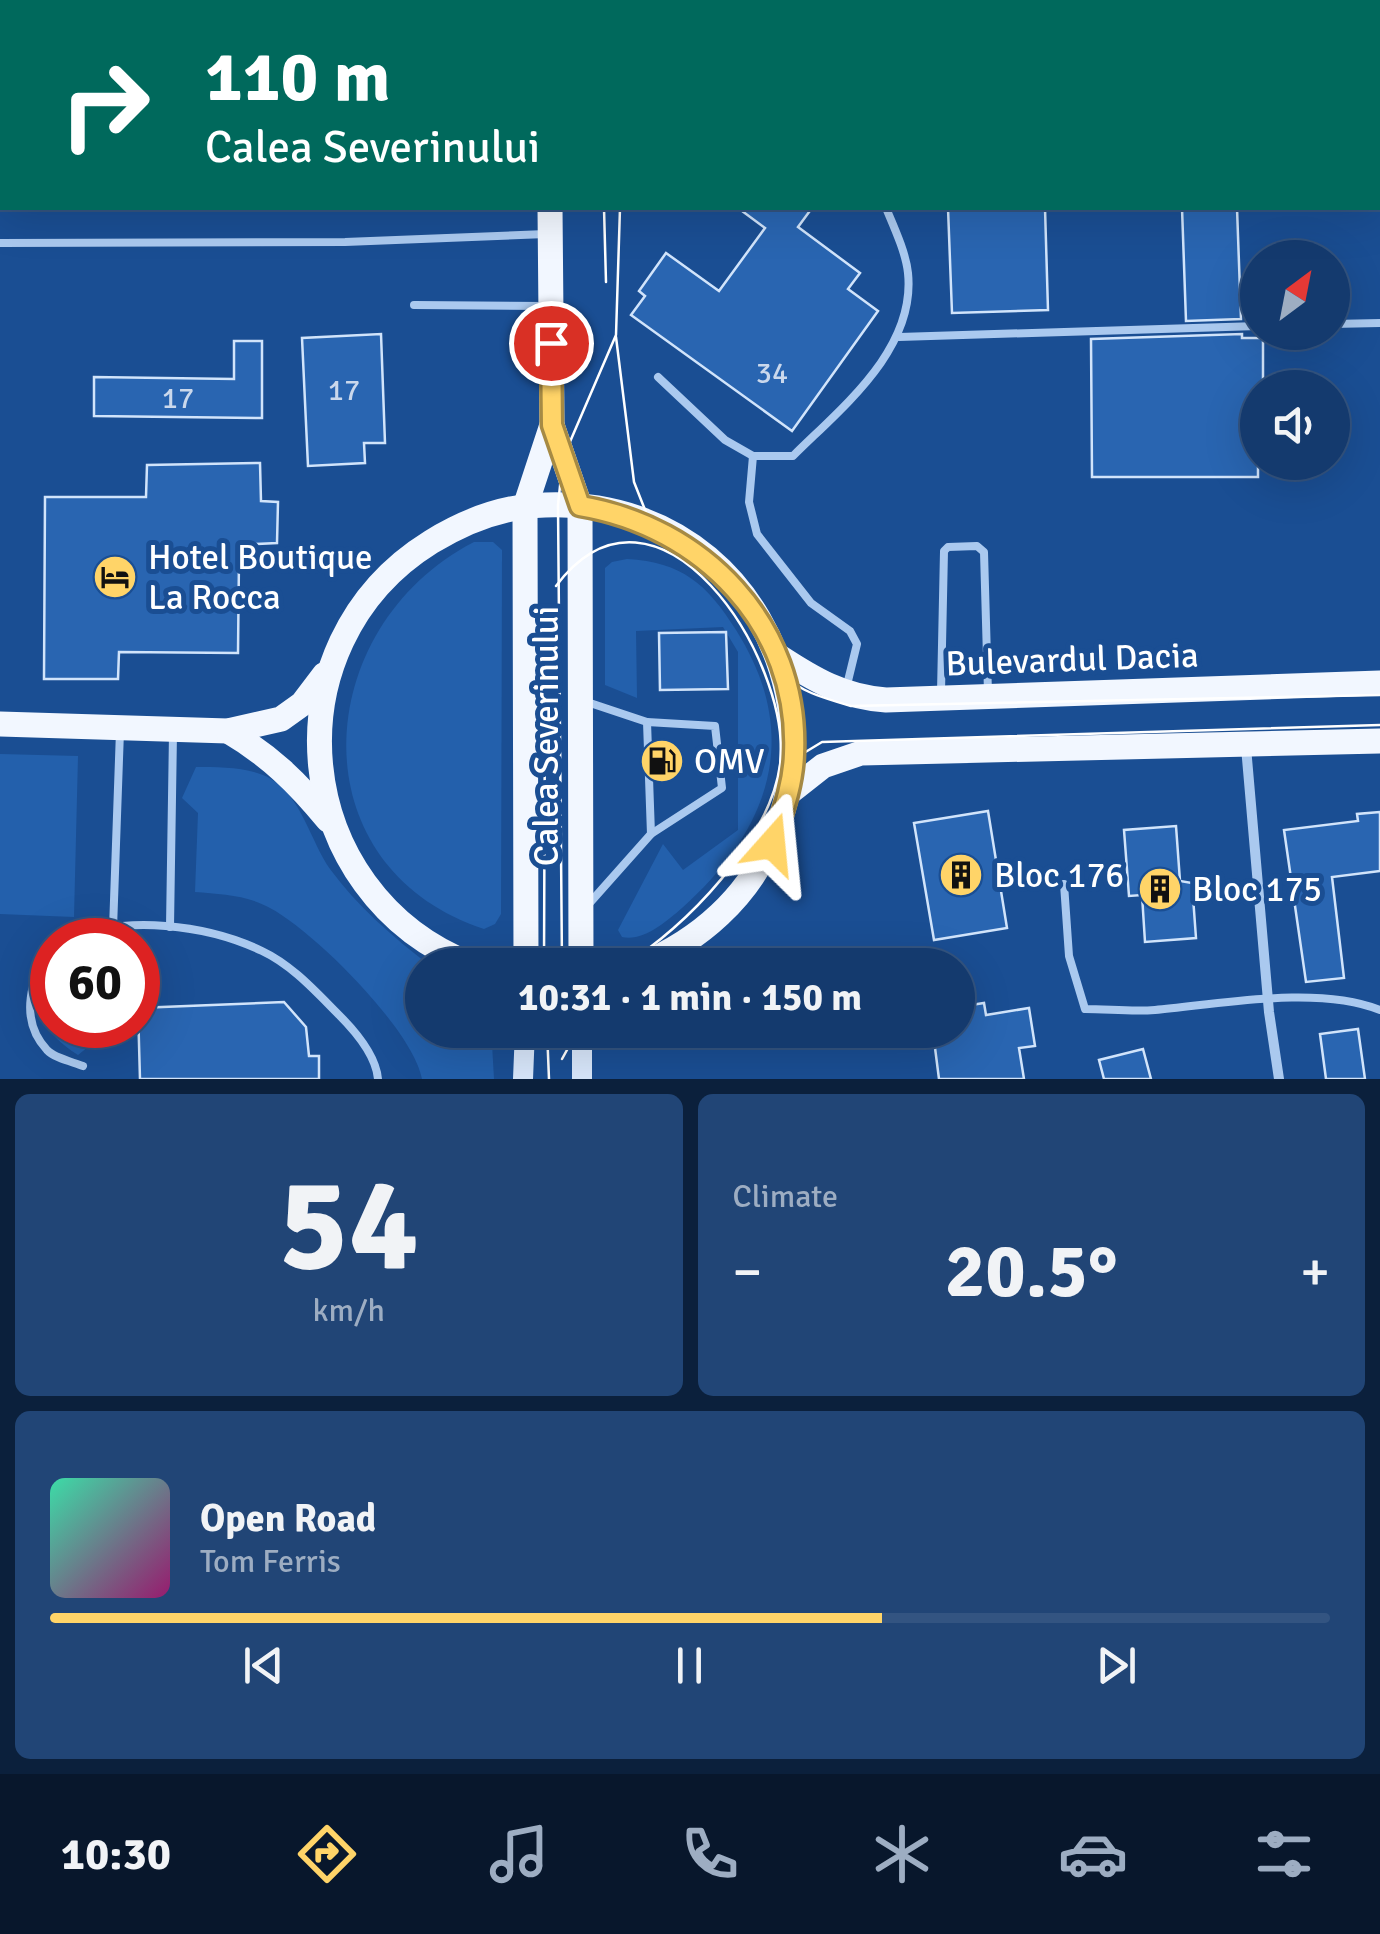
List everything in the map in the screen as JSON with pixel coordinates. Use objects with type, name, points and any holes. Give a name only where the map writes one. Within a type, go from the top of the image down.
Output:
[{"type":"main road","name":"Calea Severinului","points":[[526,948],[526,506],[552,425],[550,210]]},
{"type":"main road","name":"Calea Severinului","points":[[552,425],[580,506],[581,948]]},
{"type":"main road","points":[[332,824],[319,752],[319,722],[330,666],[343,635],[369,594],[407,557],[456,526],[526,506],[580,506]]},
{"type":"main road","name":"Bulevardul Dacia","points":[[580,506],[651,525],[700,554],[732,583],[759,618],[778,656],[791,703],[794,739],[790,792],[772,844],[745,889],[708,927],[676,948]]},
{"type":"main road","name":"Bulevardul Dacia","points":[[778,656],[817,682],[844,694],[886,700],[1380,683]]},
{"type":"main road","points":[[0,724],[228,731],[280,719],[302,704],[330,666]]},
{"type":"main road","points":[[228,731],[265,753],[301,786],[332,824],[356,871],[400,922],[436,948]]},
{"type":"main road","points":[[790,792],[822,766],[861,753],[1380,741]]},
{"type":"main road","points":[[523,1079],[524,1048]]},
{"type":"main road","points":[[582,1048],[582,1079]]},
{"type":"street","points":[[1246,746],[1278,1079]]},
{"type":"lane","points":[[658,377],[725,440],[753,456],[793,456],[851,398],[899,337],[908,274],[887,210]]},
{"type":"lane","points":[[0,243],[345,242],[550,234]]},
{"type":"lane","points":[[414,306],[551,306]]},
{"type":"lane","points":[[1350,324],[1380,323]]},
{"type":"lane","points":[[899,337],[1240,327]]},
{"type":"lane","points":[[753,456],[749,502],[757,534],[811,603],[850,632],[857,644],[844,694]]},
{"type":"lane","points":[[941,698],[944,551],[948,547],[976,546],[984,552],[988,697]]},
{"type":"lane","points":[[581,913],[651,834],[722,788],[715,726],[647,722],[583,700]]},
{"type":"lane","points":[[647,722],[651,834]]},
{"type":"lane","points":[[112,918],[120,726]]},
{"type":"lane","points":[[170,927],[173,728]]},
{"type":"lane","points":[[1064,884],[1069,956],[1085,1009],[1150,1010],[1268,998],[1364,1004],[1380,1010]]},
{"type":"lane","points":[[160,927],[228,938],[266,953],[350,1027],[377,1068],[378,1079]]},
{"type":"lane","points":[[46,1048],[83,1066]]},
{"type":"shaded area","points":[[474,542],[493,542],[502,550],[501,914],[495,924],[484,929],[423,898],[380,854],[354,802],[346,744],[355,685],[379,630],[419,580]]},
{"type":"shaded area","points":[[627,559],[678,571],[714,600],[757,669],[768,707],[772,744],[767,779],[737,846],[712,878],[676,913],[654,929],[630,938],[622,937],[618,930],[663,844],[683,870],[738,830],[738,652],[723,627],[636,631],[637,698],[605,685],[605,568]]},
{"type":"shaded area","points":[[0,754],[78,756],[74,917],[0,914]]},
{"type":"shaded area","points":[[196,767],[254,772],[271,779],[290,796],[330,869],[352,896],[408,948],[405,948],[405,1042],[360,984],[289,920],[252,900],[195,892],[198,813],[182,798]]},
{"type":"shaded area","points":[[68,1048],[87,1048],[78,1055]]},
{"type":"shaded area","points":[[409,1048],[492,1048],[494,1079],[422,1079]]},
{"type":"building","points":[[741,210],[811,210],[798,227],[860,273],[848,289],[878,311],[792,431],[631,315],[645,296],[639,291],[666,253],[719,291],[765,228]]},
{"type":"building","points":[[948,210],[1045,210],[1048,310],[952,313]]},
{"type":"building","points":[[1182,210],[1237,210],[1240,319],[1186,321]]},
{"type":"building","points":[[381,334],[385,443],[364,443],[365,463],[308,466],[302,338]]},
{"type":"building","points":[[1240,334],[1240,350],[1263,350],[1263,370],[1240,370],[1240,477],[1092,477],[1091,339]]},
{"type":"building","points":[[234,341],[262,341],[262,418],[94,416],[94,377],[234,379]]},
{"type":"building","name":"Hotel Boutique La Rocca","points":[[260,463],[261,501],[278,502],[277,543],[257,544],[256,558],[239,558],[238,653],[119,652],[118,679],[44,679],[45,497],[146,497],[147,465]]},
{"type":"building","points":[[726,632],[728,689],[660,690],[659,633]]},
{"type":"building","name":"Bloc 176","points":[[988,811],[1007,928],[934,940],[914,823]]},
{"type":"building","points":[[1380,812],[1380,871],[1332,877],[1344,978],[1306,982],[1284,830],[1358,821],[1357,814]]},
{"type":"building","name":"Bloc 175","points":[[1176,826],[1180,881],[1192,883],[1196,938],[1145,942],[1142,895],[1129,896],[1124,830]]},
{"type":"building","points":[[284,1002],[306,1027],[309,1056],[319,1056],[319,1079],[140,1079],[139,1048],[160,1048],[160,1007]]},
{"type":"building","points":[[984,1003],[986,1015],[1029,1008],[1035,1046],[1019,1048],[1024,1079],[939,1079],[935,1048],[975,1048],[975,1004]]},
{"type":"building","points":[[1358,1029],[1365,1079],[1326,1079],[1320,1034]]},
{"type":"building","points":[[1143,1049],[1151,1079],[1104,1079],[1099,1060]]},
{"type":"tram line","points":[[604,210],[606,282]]},
{"type":"tram line","points":[[562,948],[558,505],[563,458],[616,335],[620,210]]},
{"type":"tram line","points":[[616,337],[634,482],[651,525],[675,554]]},
{"type":"tram line","points":[[556,586],[595,551],[635,543],[675,556],[711,586],[741,626],[765,673],[778,721],[780,765],[760,822],[721,879],[649,948]]},
{"type":"tram line","points":[[766,658],[804,690],[851,706],[1380,695]]},
{"type":"tram line","points":[[544,948],[545,687]]},
{"type":"tram line","points":[[780,781],[794,759],[822,742],[1380,725]]},
{"type":"tram line","points":[[548,1048],[549,1079]]},
{"type":"tram line","points":[[562,1059],[568,1048]]},
{"type":"place","name":"Hotel Boutique La Rocca","points":[[115,577]]},
{"type":"place","name":"OMV","points":[[662,761]]},
{"type":"place","name":"Bloc 176","points":[[961,875]]},
{"type":"place","name":"Bloc 175","points":[[1160,889]]},
{"type":"route","points":[[551,343],[552,425],[580,506],[651,525],[700,554],[732,583],[759,618],[778,656],[791,703],[794,759],[790,792],[772,844]]}]
